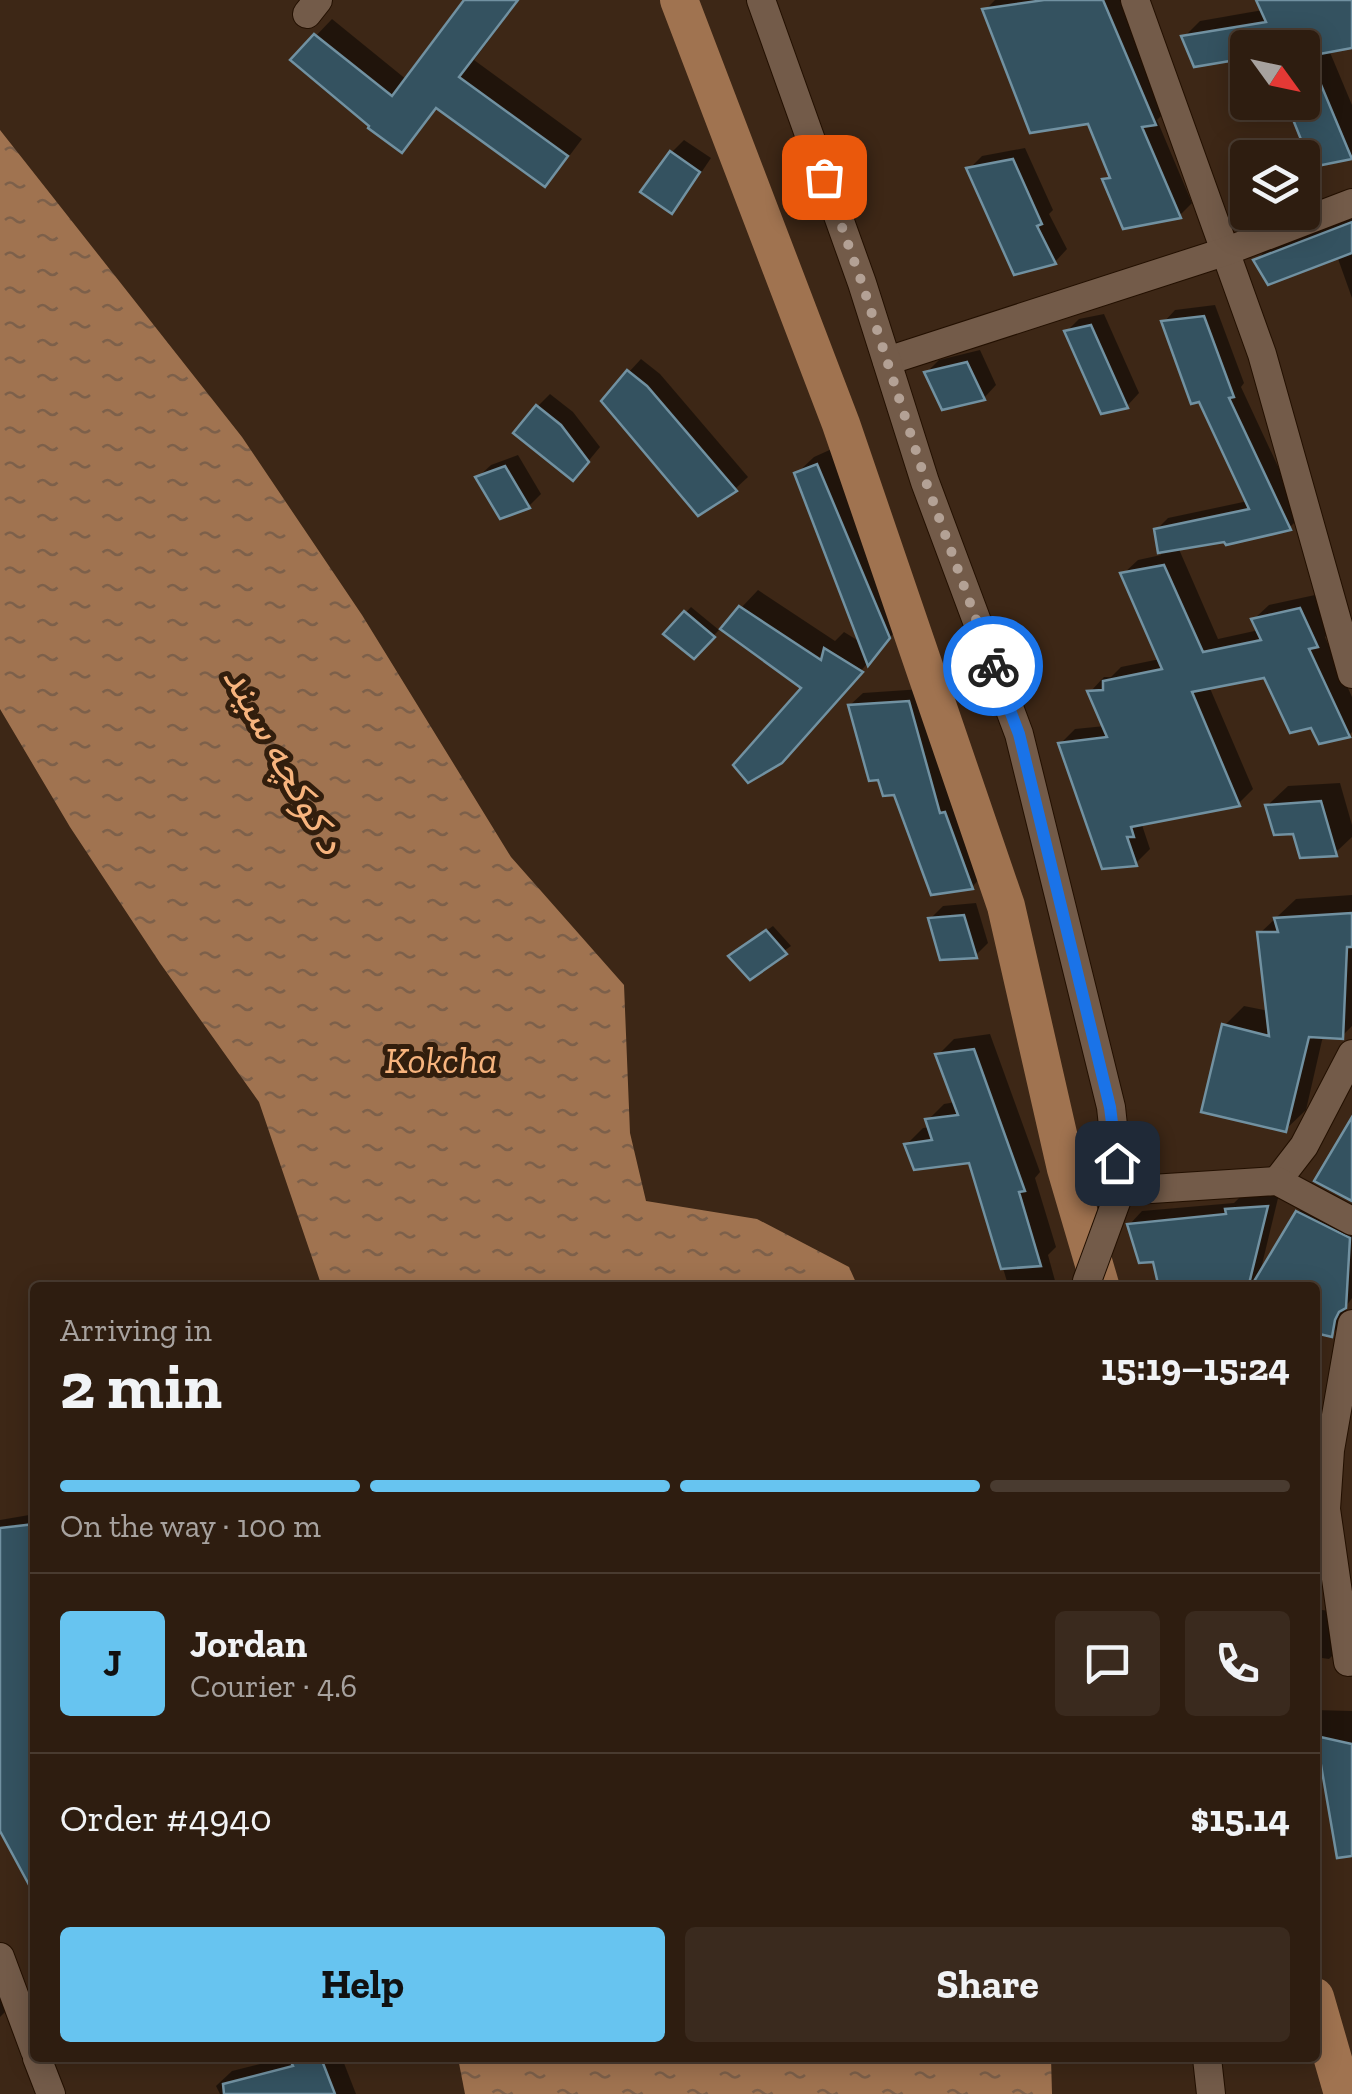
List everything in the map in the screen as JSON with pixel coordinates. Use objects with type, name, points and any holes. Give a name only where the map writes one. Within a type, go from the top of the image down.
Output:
[{"type":"street","points":[[761,0],[862,283],[926,482],[1019,734],[1110,1107],[1120,1191],[1089,1282]]},
{"type":"street","points":[[1135,0],[1262,354],[1352,674]]},
{"type":"street","points":[[887,362],[1224,252],[1352,204]]},
{"type":"street","points":[[1278,1181],[1304,1146],[1352,1054]]},
{"type":"street","points":[[1120,1191],[1278,1181],[1352,1221]]},
{"type":"street","points":[[1348,1662],[1326,1508],[1330,1450],[1352,1324]]},
{"type":"street","points":[[0,1956],[30,2038]]},
{"type":"street","points":[[39,2062],[51,2094]]},
{"type":"street","points":[[1208,2062],[1210,2094]]},
{"type":"water","name":"Kokcha","points":[[0,130],[242,437],[362,615],[511,857],[624,985],[630,1133],[646,1201],[757,1219],[849,1267],[856,1282],[320,1282],[259,1102],[70,827],[0,709]]},
{"type":"water","points":[[459,2062],[1051,2062],[1052,2094],[465,2094]]},
{"type":"building","points":[[464,0],[518,0],[459,77],[568,156],[545,187],[436,108],[402,153],[290,60],[314,34],[392,96]]},
{"type":"building","points":[[1044,0],[1103,0],[1156,125],[1142,127],[1181,218],[1123,229],[1102,179],[1110,178],[1088,124],[1030,133],[982,9]]},
{"type":"building","points":[[1256,0],[1352,0],[1352,48],[1320,54],[1320,30],[1230,30],[1230,61],[1194,67],[1181,36],[1266,22]]},
{"type":"building","points":[[1320,82],[1352,159],[1320,165],[1320,140],[1301,140],[1293,120],[1320,120]]},
{"type":"building","points":[[670,151],[700,172],[672,214],[640,192]]},
{"type":"building","points":[[1013,159],[1042,224],[1037,226],[1056,264],[1014,275],[966,168]]},
{"type":"building","points":[[1352,222],[1352,253],[1268,285],[1253,260]]},
{"type":"building","points":[[1204,316],[1234,397],[1229,398],[1291,530],[1226,545],[1224,542],[1158,553],[1154,529],[1249,509],[1199,402],[1191,404],[1161,321]]},
{"type":"building","points":[[1091,325],[1128,408],[1101,414],[1064,331]]},
{"type":"building","points":[[967,362],[985,400],[942,410],[924,372]]},
{"type":"building","points":[[627,370],[647,386],[737,491],[698,516],[601,401]]},
{"type":"building","points":[[536,405],[561,425],[589,462],[573,481],[513,433]]},
{"type":"building","points":[[817,464],[890,638],[868,666],[794,473]]},
{"type":"building","points":[[505,466],[530,508],[500,519],[475,477]]},
{"type":"building","points":[[1164,565],[1203,652],[1261,640],[1251,619],[1300,608],[1318,647],[1309,649],[1350,737],[1319,744],[1311,728],[1290,733],[1264,678],[1192,692],[1240,806],[1131,827],[1134,837],[1127,837],[1137,866],[1102,869],[1058,743],[1107,737],[1087,691],[1103,690],[1103,681],[1162,669],[1120,573]]},
{"type":"building","points":[[739,606],[821,660],[824,648],[863,672],[782,763],[748,783],[733,765],[801,688],[720,629]]},
{"type":"building","points":[[684,611],[715,637],[694,659],[663,634]]},
{"type":"building","points":[[909,701],[940,813],[945,812],[973,889],[931,895],[894,795],[883,796],[878,780],[869,781],[848,705]]},
{"type":"building","points":[[1321,801],[1337,856],[1300,858],[1293,834],[1274,835],[1265,805]]},
{"type":"building","points":[[1352,913],[1343,1039],[1309,1037],[1286,1132],[1201,1112],[1222,1024],[1269,1036],[1257,932],[1278,932],[1274,918]]},
{"type":"building","points":[[964,915],[977,958],[940,960],[928,918]]},
{"type":"building","points":[[766,930],[787,954],[750,980],[728,956]]},
{"type":"building","points":[[974,1049],[1025,1191],[1019,1192],[1041,1266],[1001,1269],[969,1163],[914,1170],[904,1144],[932,1140],[925,1119],[958,1115],[935,1054]]},
{"type":"building","points":[[1352,1117],[1352,1201],[1314,1181]]},
{"type":"building","points":[[1268,1206],[1249,1282],[1158,1282],[1153,1262],[1139,1263],[1127,1224],[1226,1214],[1225,1209]]},
{"type":"building","points":[[1296,1211],[1350,1238],[1346,1308],[1335,1320],[1332,1337],[1320,1334],[1320,1282],[1254,1282]]},
{"type":"building","points":[[30,1525],[30,1887],[0,1831],[0,1528]]},
{"type":"building","points":[[1320,1737],[1352,1744],[1352,1856],[1337,1858],[1320,1759]]},
{"type":"building","points":[[291,2062],[323,2062],[335,2094],[224,2094],[223,2084],[293,2066]]},
{"type":"waterway","points":[[679,0],[841,424],[1006,906],[1066,1169],[1099,1282]]},
{"type":"waterway","points":[[1320,2014],[1343,2094]]},
{"type":"way so far","points":[[824,177],[926,482],[993,666]]},
{"type":"route","points":[[993,666],[1019,734],[1110,1107],[1117,1163]]},
{"type":"water label","name":"د کوکچه سیند","points":[[284,760]]}]
